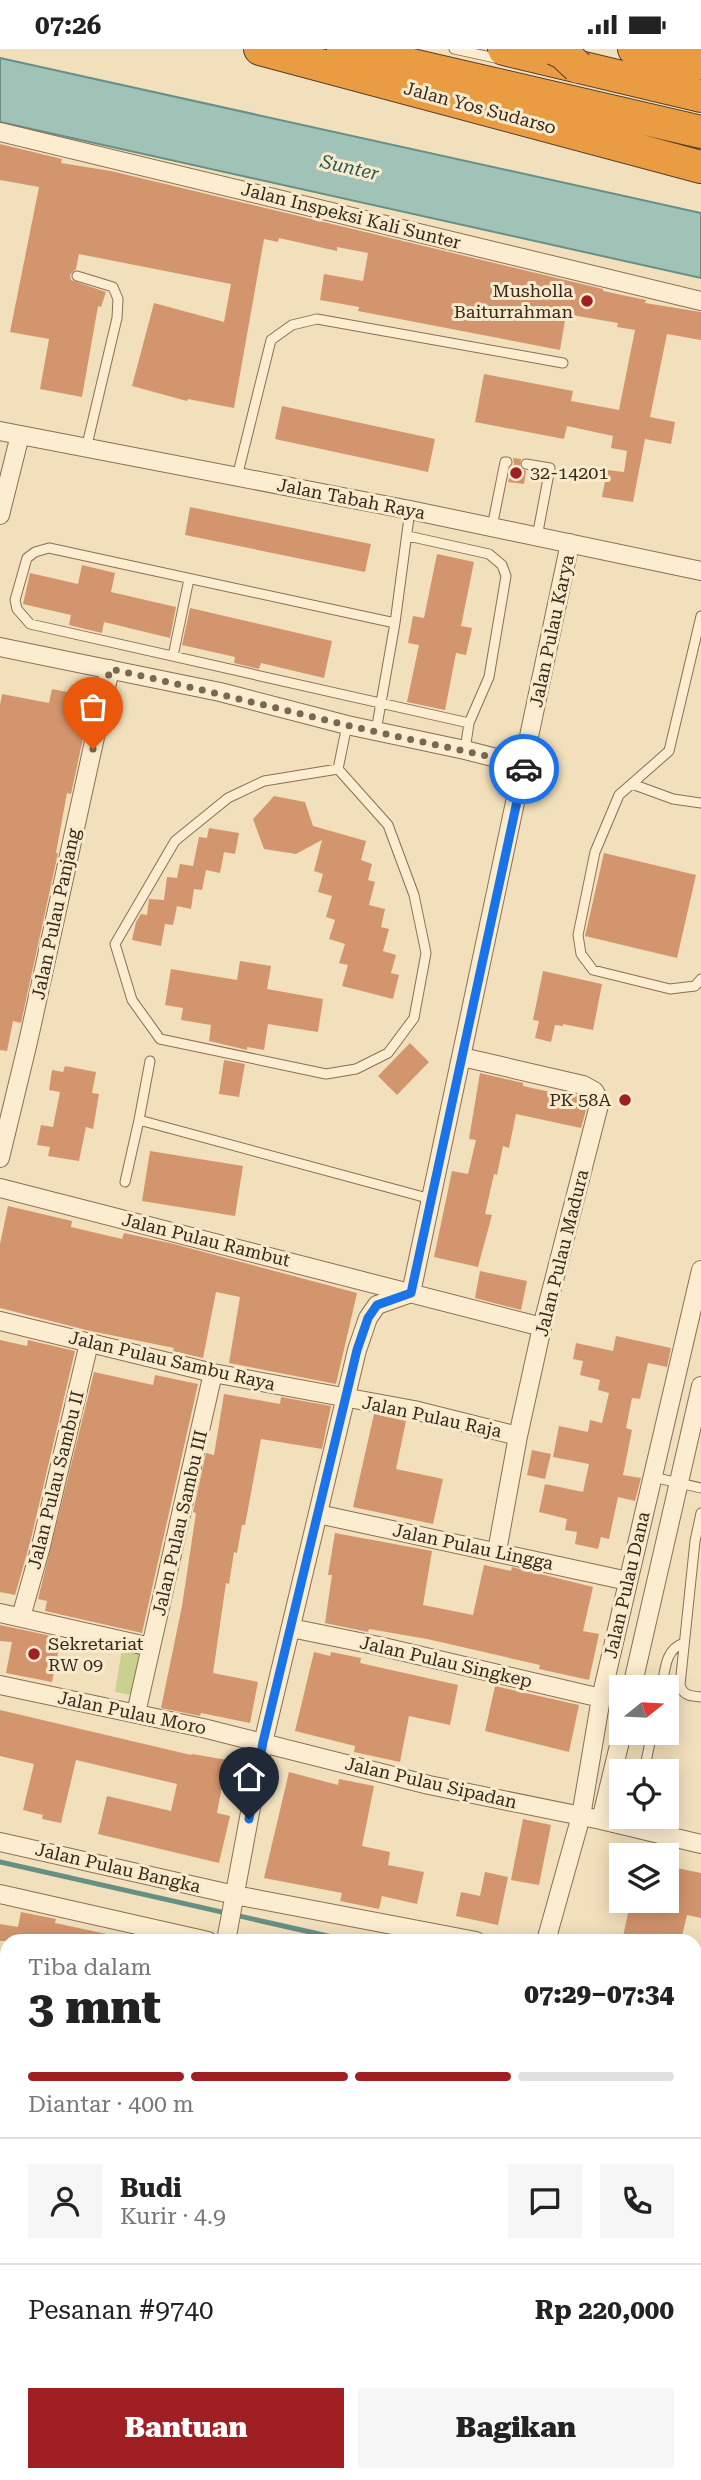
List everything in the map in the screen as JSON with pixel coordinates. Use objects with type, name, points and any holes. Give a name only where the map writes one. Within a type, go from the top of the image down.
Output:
[{"type":"highway","name":"Jalan Yos Sudarso","points":[[260,49],[701,167]]},
{"type":"highway","points":[[634,49],[701,63]]},
{"type":"highway","points":[[518,53],[566,58],[701,96]]},
{"type":"highway","points":[[518,53],[701,83]]},
{"type":"highway","points":[[342,54],[701,132]]},
{"type":"street","name":"Jalan Inspeksi Kali Sunter","points":[[0,132],[701,301]]},
{"type":"street","name":"Jalan Tabah Raya","points":[[0,431],[86,449],[239,473],[538,534],[701,571]]},
{"type":"street","points":[[0,515],[20,435]]},
{"type":"street","name":"Jalan Pulau Karya","points":[[411,1293],[570,543]]},
{"type":"street","points":[[0,647],[220,692],[347,725],[524,765]]},
{"type":"street","name":"Jalan Pulau Panjang","points":[[0,1159],[110,669]]},
{"type":"street","name":"Jalan Pulau Madura","points":[[462,1057],[583,1086],[594,1091],[600,1101],[542,1327],[497,1551]]},
{"type":"street","name":"Jalan Pulau Rambut","points":[[0,1188],[542,1327]]},
{"type":"street","name":"Jalan Pulau Dana","points":[[547,1934],[581,1817],[601,1698],[701,1270]]},
{"type":"street","points":[[228,1934],[263,1742],[345,1399],[368,1318],[377,1305],[411,1293]]},
{"type":"street","name":"Jalan Pulau Sambu Raya","points":[[0,1321],[213,1373],[345,1399]]},
{"type":"street","name":"Jalan Pulau Sambu II","points":[[21,1616],[41,1546],[89,1343]]},
{"type":"street","name":"Jalan Pulau Sambu III","points":[[136,1713],[213,1373]]},
{"type":"street","name":"Jalan Pulau Dana","points":[[635,1675],[681,1483],[701,1386]]},
{"type":"street","name":"Jalan Pulau Raja","points":[[345,1399],[414,1411],[518,1436]]},
{"type":"street","name":"Jalan Pulau Lingga","points":[[318,1514],[628,1581]]},
{"type":"street","points":[[0,1613],[151,1647]]},
{"type":"street","name":"Jalan Pulau Singkep","points":[[291,1628],[601,1698]]},
{"type":"street","name":"Jalan Pulau Moro","points":[[0,1685],[263,1742]]},
{"type":"street","name":"Jalan Pulau Sipadan","points":[[263,1742],[429,1785],[609,1820]]},
{"type":"street","points":[[601,1820],[619,1745]]},
{"type":"street","name":"Jalan Pulau Sipadan","points":[[655,1829],[701,1844]]},
{"type":"street","name":"Jalan Pulau Bangka","points":[[0,1842],[235,1899],[436,1934]]},
{"type":"street","points":[[0,1894],[177,1934]]},
{"type":"lane","points":[[454,49],[518,53]]},
{"type":"lane","points":[[342,54],[433,81]]},
{"type":"lane","points":[[77,276],[113,287],[118,299],[117,318],[86,449]]},
{"type":"lane","points":[[239,473],[271,340],[292,325],[317,319],[563,363]]},
{"type":"lane","points":[[492,525],[505,462],[508,462]]},
{"type":"lane","points":[[526,464],[550,468],[538,534]]},
{"type":"lane","points":[[376,731],[395,623],[410,510]]},
{"type":"lane","points":[[408,536],[489,554],[502,565],[506,576],[489,677],[469,723],[465,750]]},
{"type":"lane","points":[[395,623],[49,548],[35,552],[27,558],[15,600],[21,616],[30,624],[469,723]]},
{"type":"lane","points":[[173,656],[189,579]]},
{"type":"lane","points":[[701,616],[669,751],[619,795],[595,852],[578,935],[580,954],[593,970],[670,989],[695,986],[701,979]]},
{"type":"lane","points":[[338,769],[347,725]]},
{"type":"lane","points":[[338,769],[388,825],[414,895],[426,953],[414,1019],[388,1053],[356,1069],[326,1074],[160,1039],[132,1000],[115,944],[174,841],[228,798],[264,781],[338,769]]},
{"type":"lane","points":[[632,784],[673,799],[701,803]]},
{"type":"lane","points":[[125,1182],[150,1061]]},
{"type":"lane","points":[[139,1120],[431,1199]]},
{"type":"lane","points":[[653,1477],[701,1488]]},
{"type":"lane","points":[[701,1513],[680,1685],[682,1692],[688,1696],[701,1697]]},
{"type":"lane","points":[[665,1675],[669,1654],[674,1646],[684,1643]]},
{"type":"green space","points":[[122,1649],[139,1653],[131,1695],[115,1692]]},
{"type":"water","name":"Sunter","points":[[0,58],[701,213],[701,278],[0,122]]},
{"type":"building","points":[[0,144],[62,159],[61,163],[111,171],[603,289],[646,300],[645,303],[701,312],[701,340],[667,334],[650,417],[675,422],[671,444],[645,439],[633,502],[602,497],[607,470],[624,472],[627,451],[611,448],[613,436],[567,426],[564,439],[475,422],[484,374],[573,391],[571,401],[619,410],[635,330],[617,327],[618,323],[566,314],[560,350],[358,311],[359,307],[320,300],[324,274],[363,281],[368,253],[337,247],[337,251],[279,238],[278,242],[264,239],[234,408],[188,399],[187,401],[132,386],[154,303],[224,322],[231,284],[79,254],[76,269],[70,275],[71,280],[106,292],[101,307],[98,306],[82,397],[40,389],[49,339],[10,332],[39,187],[0,180]]},
{"type":"building","points":[[282,406],[435,439],[428,472],[275,439]]},
{"type":"building","name":"32-14201","points":[[513,458],[521,459],[520,467],[526,471],[524,484],[508,482]]},
{"type":"building","points":[[190,507],[371,544],[365,572],[185,535]]},
{"type":"building","points":[[437,554],[474,562],[461,626],[472,628],[466,655],[456,653],[445,710],[407,702],[419,645],[408,643],[413,616],[424,618]]},
{"type":"building","points":[[82,565],[115,573],[111,592],[176,607],[170,638],[104,622],[102,633],[69,625],[71,615],[23,604],[30,573],[78,584]]},
{"type":"building","points":[[190,608],[332,641],[324,678],[261,663],[259,669],[234,663],[235,657],[182,645]]},
{"type":"building","points":[[52,689],[92,697],[71,794],[67,793],[58,853],[21,1023],[13,1021],[7,1051],[0,1050],[0,705],[2,694],[49,703]]},
{"type":"building","points":[[274,796],[305,802],[313,826],[366,841],[361,860],[372,864],[368,880],[375,882],[369,905],[385,909],[381,927],[389,929],[383,951],[396,955],[391,973],[399,975],[393,999],[342,986],[348,965],[339,963],[345,944],[329,939],[335,920],[326,917],[332,896],[318,892],[323,874],[314,871],[322,840],[296,854],[264,849],[253,819]]},
{"type":"building","points":[[209,828],[239,833],[235,854],[224,852],[220,873],[206,870],[202,890],[194,889],[191,909],[177,906],[173,925],[165,924],[161,946],[132,940],[136,922],[141,914],[147,915],[149,899],[164,900],[167,877],[177,878],[180,864],[193,866],[199,837],[207,838]]},
{"type":"building","points":[[604,853],[696,875],[677,958],[585,936]]},
{"type":"building","points":[[240,961],[271,966],[267,989],[323,999],[318,1032],[268,1024],[264,1050],[247,1047],[247,1050],[209,1041],[211,1025],[181,1020],[183,1008],[165,1005],[171,969],[237,980]]},
{"type":"building","points":[[543,971],[602,984],[593,1030],[555,1025],[551,1042],[535,1038],[539,1021],[533,1020]]},
{"type":"building","points":[[410,1043],[429,1062],[397,1095],[378,1076]]},
{"type":"building","points":[[224,1060],[245,1064],[239,1097],[219,1094]]},
{"type":"building","points":[[65,1066],[96,1072],[92,1093],[99,1094],[93,1129],[86,1127],[79,1161],[48,1156],[50,1147],[37,1145],[41,1125],[53,1127],[60,1092],[49,1090],[52,1070],[63,1072]]},
{"type":"building","points":[[480,1073],[523,1083],[523,1086],[564,1095],[565,1092],[579,1096],[588,1103],[581,1128],[516,1114],[509,1148],[503,1146],[497,1175],[494,1174],[485,1214],[492,1215],[478,1267],[434,1257],[452,1171],[468,1174],[476,1140],[469,1139]]},
{"type":"building","points":[[150,1151],[243,1166],[235,1216],[142,1201]]},
{"type":"building","points":[[8,1206],[72,1221],[71,1227],[122,1239],[124,1233],[174,1244],[357,1293],[336,1384],[229,1363],[240,1297],[216,1292],[203,1358],[173,1351],[174,1348],[86,1330],[0,1308],[0,1244]]},
{"type":"building","points":[[480,1271],[527,1281],[521,1310],[475,1298]]},
{"type":"building","points":[[616,1336],[671,1348],[667,1367],[648,1363],[640,1399],[632,1398],[626,1428],[632,1430],[623,1475],[641,1478],[635,1501],[618,1497],[609,1539],[601,1537],[598,1549],[575,1544],[577,1532],[565,1530],[567,1519],[539,1512],[545,1484],[583,1492],[589,1464],[553,1457],[559,1426],[588,1432],[590,1420],[602,1423],[609,1393],[598,1390],[600,1380],[580,1375],[583,1361],[573,1359],[576,1343],[613,1351]]},
{"type":"building","points":[[0,1340],[27,1346],[28,1340],[75,1351],[30,1543],[15,1595],[0,1592]]},
{"type":"building","points":[[94,1372],[153,1385],[155,1375],[198,1384],[142,1633],[45,1611],[47,1601],[38,1599]]},
{"type":"building","points":[[224,1394],[280,1404],[281,1397],[331,1406],[322,1449],[261,1439],[245,1525],[242,1525],[237,1553],[234,1552],[229,1584],[226,1583],[213,1673],[258,1682],[250,1723],[161,1708],[182,1606],[196,1513],[193,1512],[206,1453],[214,1455]]},
{"type":"building","points":[[374,1414],[406,1421],[396,1469],[443,1479],[433,1524],[353,1507]]},
{"type":"building","points":[[532,1450],[551,1454],[545,1479],[527,1475]]},
{"type":"building","points":[[335,1533],[432,1551],[423,1605],[473,1615],[484,1565],[511,1571],[512,1567],[593,1587],[583,1631],[599,1634],[589,1680],[539,1669],[540,1665],[427,1639],[369,1629],[368,1632],[325,1623],[332,1575],[328,1575]]},
{"type":"building","name":"Sekretariat RW 09","points":[[0,1625],[61,1638],[52,1682],[6,1673],[12,1642],[0,1641]]},
{"type":"building","points":[[314,1652],[330,1656],[331,1652],[361,1658],[360,1663],[458,1685],[450,1725],[409,1716],[400,1762],[354,1752],[355,1746],[295,1731]]},
{"type":"building","points":[[495,1686],[579,1705],[569,1752],[485,1731]]},
{"type":"building","points":[[0,1710],[191,1755],[227,1760],[217,1813],[230,1816],[219,1863],[98,1834],[107,1796],[171,1811],[177,1784],[76,1760],[61,1823],[42,1819],[43,1815],[23,1810],[34,1764],[0,1756]]},
{"type":"building","points":[[289,1772],[338,1785],[339,1779],[374,1786],[362,1846],[390,1852],[388,1865],[424,1872],[417,1904],[382,1896],[379,1909],[340,1901],[342,1893],[264,1878]]},
{"type":"building","points":[[523,1819],[551,1825],[539,1885],[511,1880]]},
{"type":"building","points":[[679,1868],[701,1873],[701,1918],[687,1915],[682,1934],[624,1934],[628,1913],[679,1913]]},
{"type":"building","points":[[485,1872],[508,1877],[498,1925],[456,1916],[461,1892],[480,1896]]},
{"type":"building","points":[[21,1912],[56,1919],[55,1923],[107,1934],[0,1934],[0,1924],[18,1927]]},
{"type":"waterway","points":[[0,1862],[319,1934]]},
{"type":"way so far","points":[[93,749],[110,669],[465,750],[524,765],[524,769]]},
{"type":"place","name":"Musholla Baiturrahman","points":[[587,301]]},
{"type":"place","name":"32-14201","points":[[516,473]]},
{"type":"place","name":"PK 58A","points":[[625,1100]]},
{"type":"place","name":"Sekretariat RW 09","points":[[34,1654]]},
{"type":"route","points":[[249,1819],[263,1742],[357,1350],[368,1318],[377,1305],[411,1293],[524,769]]}]
